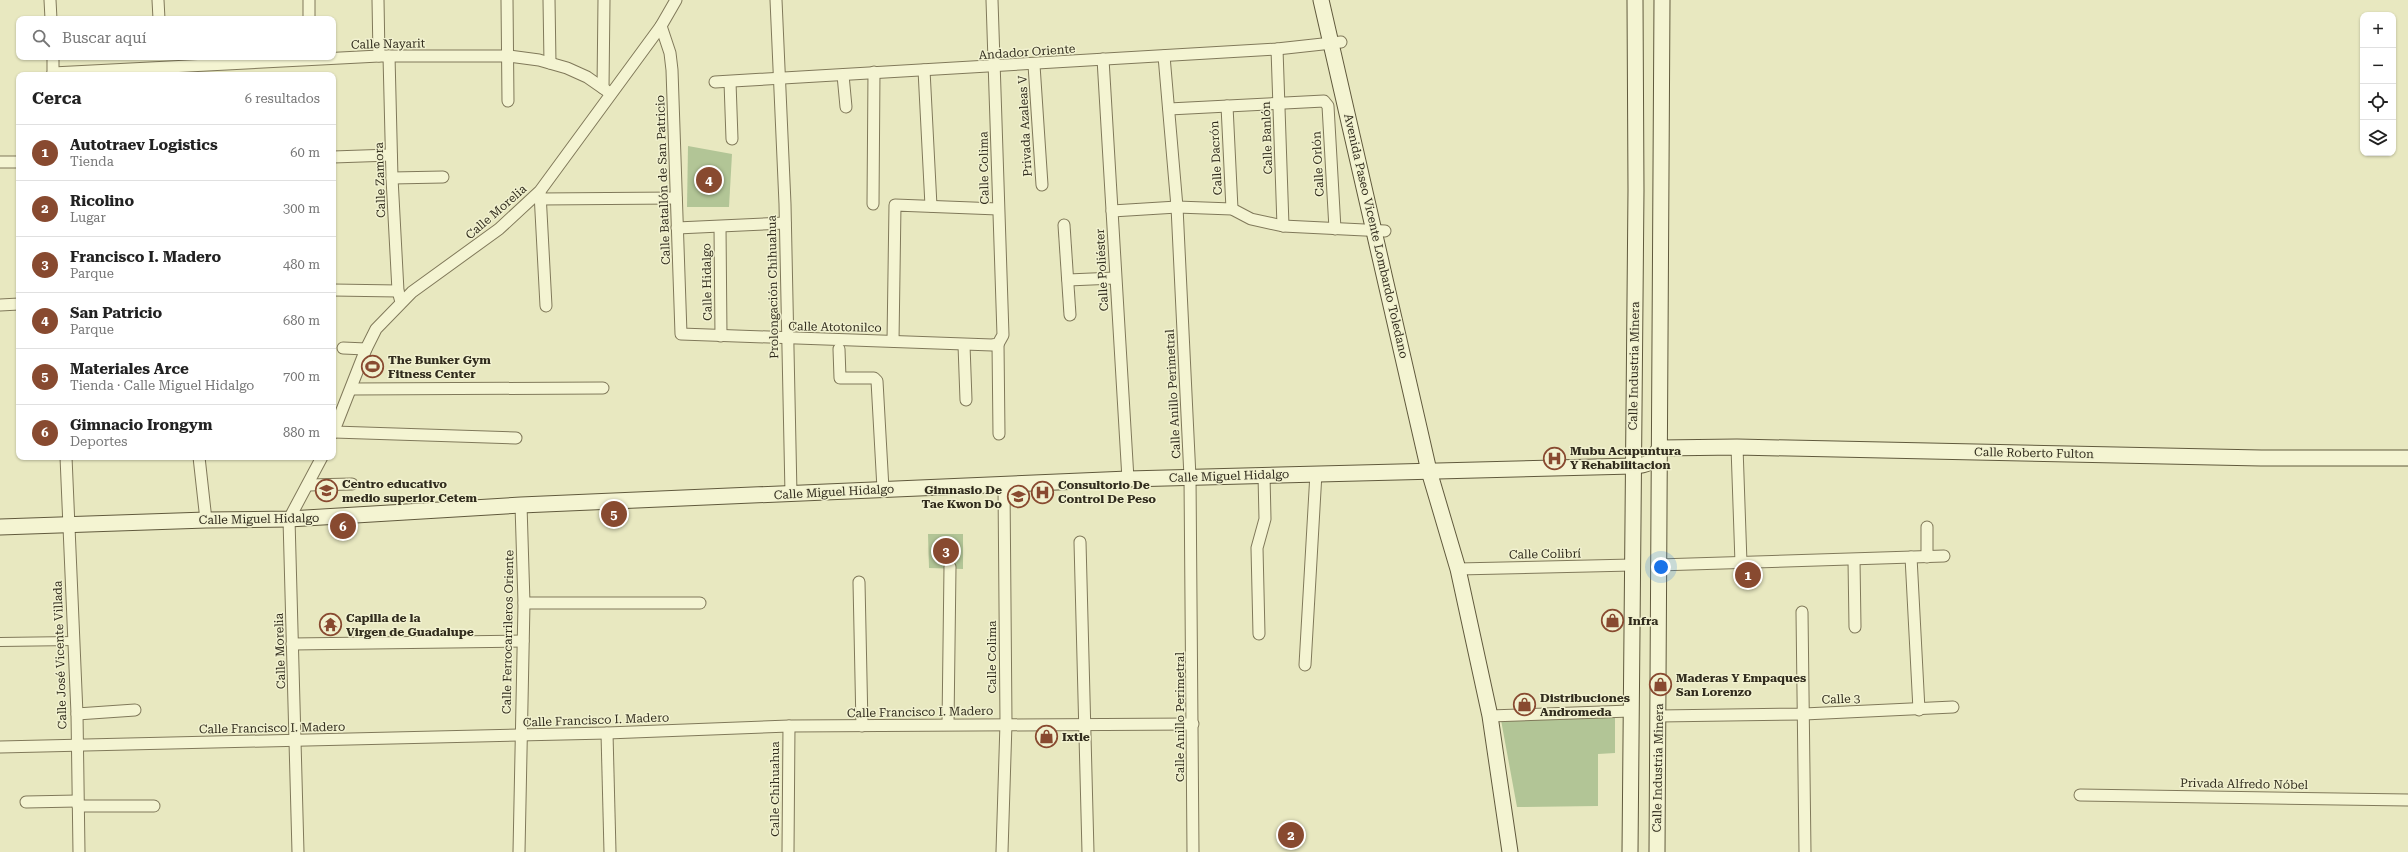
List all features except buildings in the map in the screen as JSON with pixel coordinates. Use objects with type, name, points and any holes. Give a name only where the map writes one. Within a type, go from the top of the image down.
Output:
[{"type":"main road","name":"Avenida Paseo Vicente Lombardo Toledano","points":[[1322,0],[1336,43],[1380,231],[1429,471],[1458,569],[1490,716],[1510,852]]},
{"type":"main road","name":"Avenida Paseo Vicente Lombardo Toledano","points":[[1331,0],[1336,43]]},
{"type":"main road","name":"Calle Industria Minera","points":[[1630,852],[1630,711],[1636,190],[1635,0]]},
{"type":"main road","name":"Calle Industria Minera","points":[[1657,852],[1656,800],[1659,716],[1658,565],[1662,0]]},
{"type":"main road","name":"Calle Roberto Fulton","points":[[1660,448],[1737,447],[2254,458],[2408,458]]},
{"type":"main road","name":"Calle Miguel Hidalgo","points":[[0,527],[68,526],[206,520],[289,519],[521,505],[883,489],[1004,486],[1128,479],[1633,466],[1646,465],[1660,448]]},
{"type":"main road","points":[[1630,800],[1656,800]]},
{"type":"street","points":[[50,0],[52,16]]},
{"type":"street","points":[[158,0],[159,16]]},
{"type":"street","points":[[309,0],[309,16]]},
{"type":"street","name":"Calle Zamora","points":[[378,0],[384,56],[391,155],[398,291],[401,302]]},
{"type":"street","points":[[507,0],[508,102]]},
{"type":"street","points":[[549,0],[550,63]]},
{"type":"street","points":[[604,0],[606,90]]},
{"type":"street","name":"Calle Morelia","points":[[336,426],[352,389],[366,349],[376,329],[401,302],[499,229],[540,195],[606,90],[661,26],[676,0]]},
{"type":"street","name":"Prolongación Chihuahua","points":[[776,0],[781,79],[786,223],[790,494]]},
{"type":"street","name":"Calle Colima","points":[[992,0],[995,67],[1001,339],[999,434]]},
{"type":"street","name":"Calle Batallón de San Patricio","points":[[661,26],[670,53],[672,70],[681,334]]},
{"type":"street","name":"Andador Oriente","points":[[715,82],[874,72],[1034,65],[1103,59],[1276,49],[1336,43]]},
{"type":"street","name":"Calle Banlón","points":[[1276,49],[1283,226]]},
{"type":"street","name":"Calle Nayarit","points":[[336,58],[384,56],[508,56],[550,63],[587,77],[606,90]]},
{"type":"street","name":"Calle Anillo Perimetral","points":[[1164,56],[1177,207],[1190,477],[1193,852]]},
{"type":"street","name":"Calle Poliéster","points":[[1103,59],[1128,479]]},
{"type":"street","points":[[53,60],[53,72]]},
{"type":"street","name":"Calle Nayarit","points":[[84,72],[291,60]]},
{"type":"street","name":"Privada Azaleas V","points":[[1034,65],[1042,185]]},
{"type":"street","points":[[924,70],[931,206],[998,209]]},
{"type":"street","points":[[873,204],[874,72]]},
{"type":"street","points":[[843,75],[846,107]]},
{"type":"street","points":[[730,82],[732,139]]},
{"type":"street","name":"Calle Orlón","points":[[1278,103],[1321,100],[1328,106],[1335,229]]},
{"type":"street","points":[[1169,109],[1278,103]]},
{"type":"street","name":"Calle Dacrón","points":[[1226,106],[1232,209]]},
{"type":"street","points":[[336,157],[391,155]]},
{"type":"street","points":[[0,162],[16,162]]},
{"type":"street","points":[[392,178],[443,177]]},
{"type":"street","points":[[546,306],[540,195],[676,198]]},
{"type":"street","name":"Calle Atotonilco","points":[[892,341],[894,205],[931,206]]},
{"type":"street","points":[[1112,211],[1177,207],[1232,209],[1251,219],[1283,226],[1380,231]]},
{"type":"street","points":[[677,228],[786,223]]},
{"type":"street","points":[[1064,225],[1070,316]]},
{"type":"street","name":"Calle Hidalgo","points":[[720,227],[721,336]]},
{"type":"street","points":[[1068,280],[1115,278]]},
{"type":"street","points":[[336,290],[398,291]]},
{"type":"street","points":[[0,305],[16,304]]},
{"type":"street","name":"Calle Atotonilco","points":[[681,334],[787,339],[892,341],[964,345],[1001,339]]},
{"type":"street","points":[[964,345],[966,400]]},
{"type":"street","points":[[343,348],[366,349]]},
{"type":"street","points":[[839,349],[840,378],[874,378],[877,381],[883,489]]},
{"type":"street","points":[[352,389],[603,388]]},
{"type":"street","points":[[336,433],[516,438]]},
{"type":"street","points":[[1737,447],[1741,563]]},
{"type":"street","name":"Calle José Vicente Villada","points":[[66,460],[77,714],[79,852]]},
{"type":"street","points":[[199,460],[206,520]]},
{"type":"street","points":[[289,519],[320,460]]},
{"type":"street","points":[[1305,665],[1316,473]]},
{"type":"street","points":[[1259,634],[1257,548],[1265,519],[1264,475]]},
{"type":"street","points":[[308,485],[352,484]]},
{"type":"street","name":"Calle Colima","points":[[1002,852],[1006,724],[1004,486]]},
{"type":"street","name":"Calle Ferrocarrileros Oriente","points":[[520,852],[520,735],[524,603],[521,505]]},
{"type":"street","name":"Calle Morelia","points":[[289,519],[298,852]]},
{"type":"street","points":[[1927,527],[1928,557]]},
{"type":"street","points":[[1080,542],[1088,852]]},
{"type":"street","points":[[1658,565],[1944,556]]},
{"type":"street","points":[[1911,558],[1919,710]]},
{"type":"street","points":[[1854,560],[1855,627]]},
{"type":"street","name":"Calle Colibrí","points":[[1458,569],[1632,565]]},
{"type":"street","points":[[948,724],[950,567]]},
{"type":"street","points":[[859,582],[862,726]]},
{"type":"street","points":[[524,603],[700,603]]},
{"type":"street","points":[[1802,612],[1805,852]]},
{"type":"street","points":[[0,642],[73,641]]},
{"type":"street","points":[[292,644],[523,641]]},
{"type":"street","name":"Calle 3","points":[[1659,716],[1804,714],[1919,710],[1953,707]]},
{"type":"street","points":[[77,714],[135,710]]},
{"type":"street","points":[[1490,716],[1630,711]]},
{"type":"street","name":"Calle Francisco I. Madero","points":[[0,747],[607,733],[789,726],[1084,723],[1193,724]]},
{"type":"street","name":"Calle Chihuahua","points":[[788,852],[789,726]]},
{"type":"street","points":[[607,733],[610,852]]},
{"type":"street","name":"Privada Alfredo Nóbel","points":[[2080,795],[2408,800]]},
{"type":"street","points":[[26,802],[154,806]]},
{"type":"green space","points":[[688,146],[732,154],[729,207],[687,207]]},
{"type":"green space","points":[[928,534],[963,534],[963,569],[929,568]]},
{"type":"green space","points":[[1615,713],[1615,753],[1598,754],[1598,806],[1517,807],[1501,720]]},
{"type":"place","name":"San Patricio","points":[[709,180]]},
{"type":"place","name":"The Bunker Gym Fitness Center","points":[[373,367]]},
{"type":"place","name":"Mubu Acupuntura Y Rehabilitacion","points":[[1554,458]]},
{"type":"place","name":"Centro educativo medio superior Cetem","points":[[327,491]]},
{"type":"place","name":"Consultorio De Control De Peso","points":[[1043,492]]},
{"type":"place","name":"Gimnasio De Tae Kwon Do","points":[[1018,497]]},
{"type":"place","name":"Materiales Arce","points":[[614,514]]},
{"type":"place","name":"Gimnacio Irongym","points":[[343,526]]},
{"type":"place","name":"Francisco I. Madero","points":[[946,551]]},
{"type":"place","name":"Autotraev Logistics","points":[[1748,575]]},
{"type":"place","name":"Infra","points":[[1612,621]]},
{"type":"place","name":"Capilla de la Virgen de Guadalupe","points":[[330,625]]},
{"type":"place","name":"Maderas Y Empaques San Lorenzo","points":[[1660,685]]},
{"type":"place","name":"Distribuciones Andromeda","points":[[1525,705]]},
{"type":"place","name":"Ixtle","points":[[1046,737]]},
{"type":"place","name":"Ricolino","points":[[1291,835]]}]
